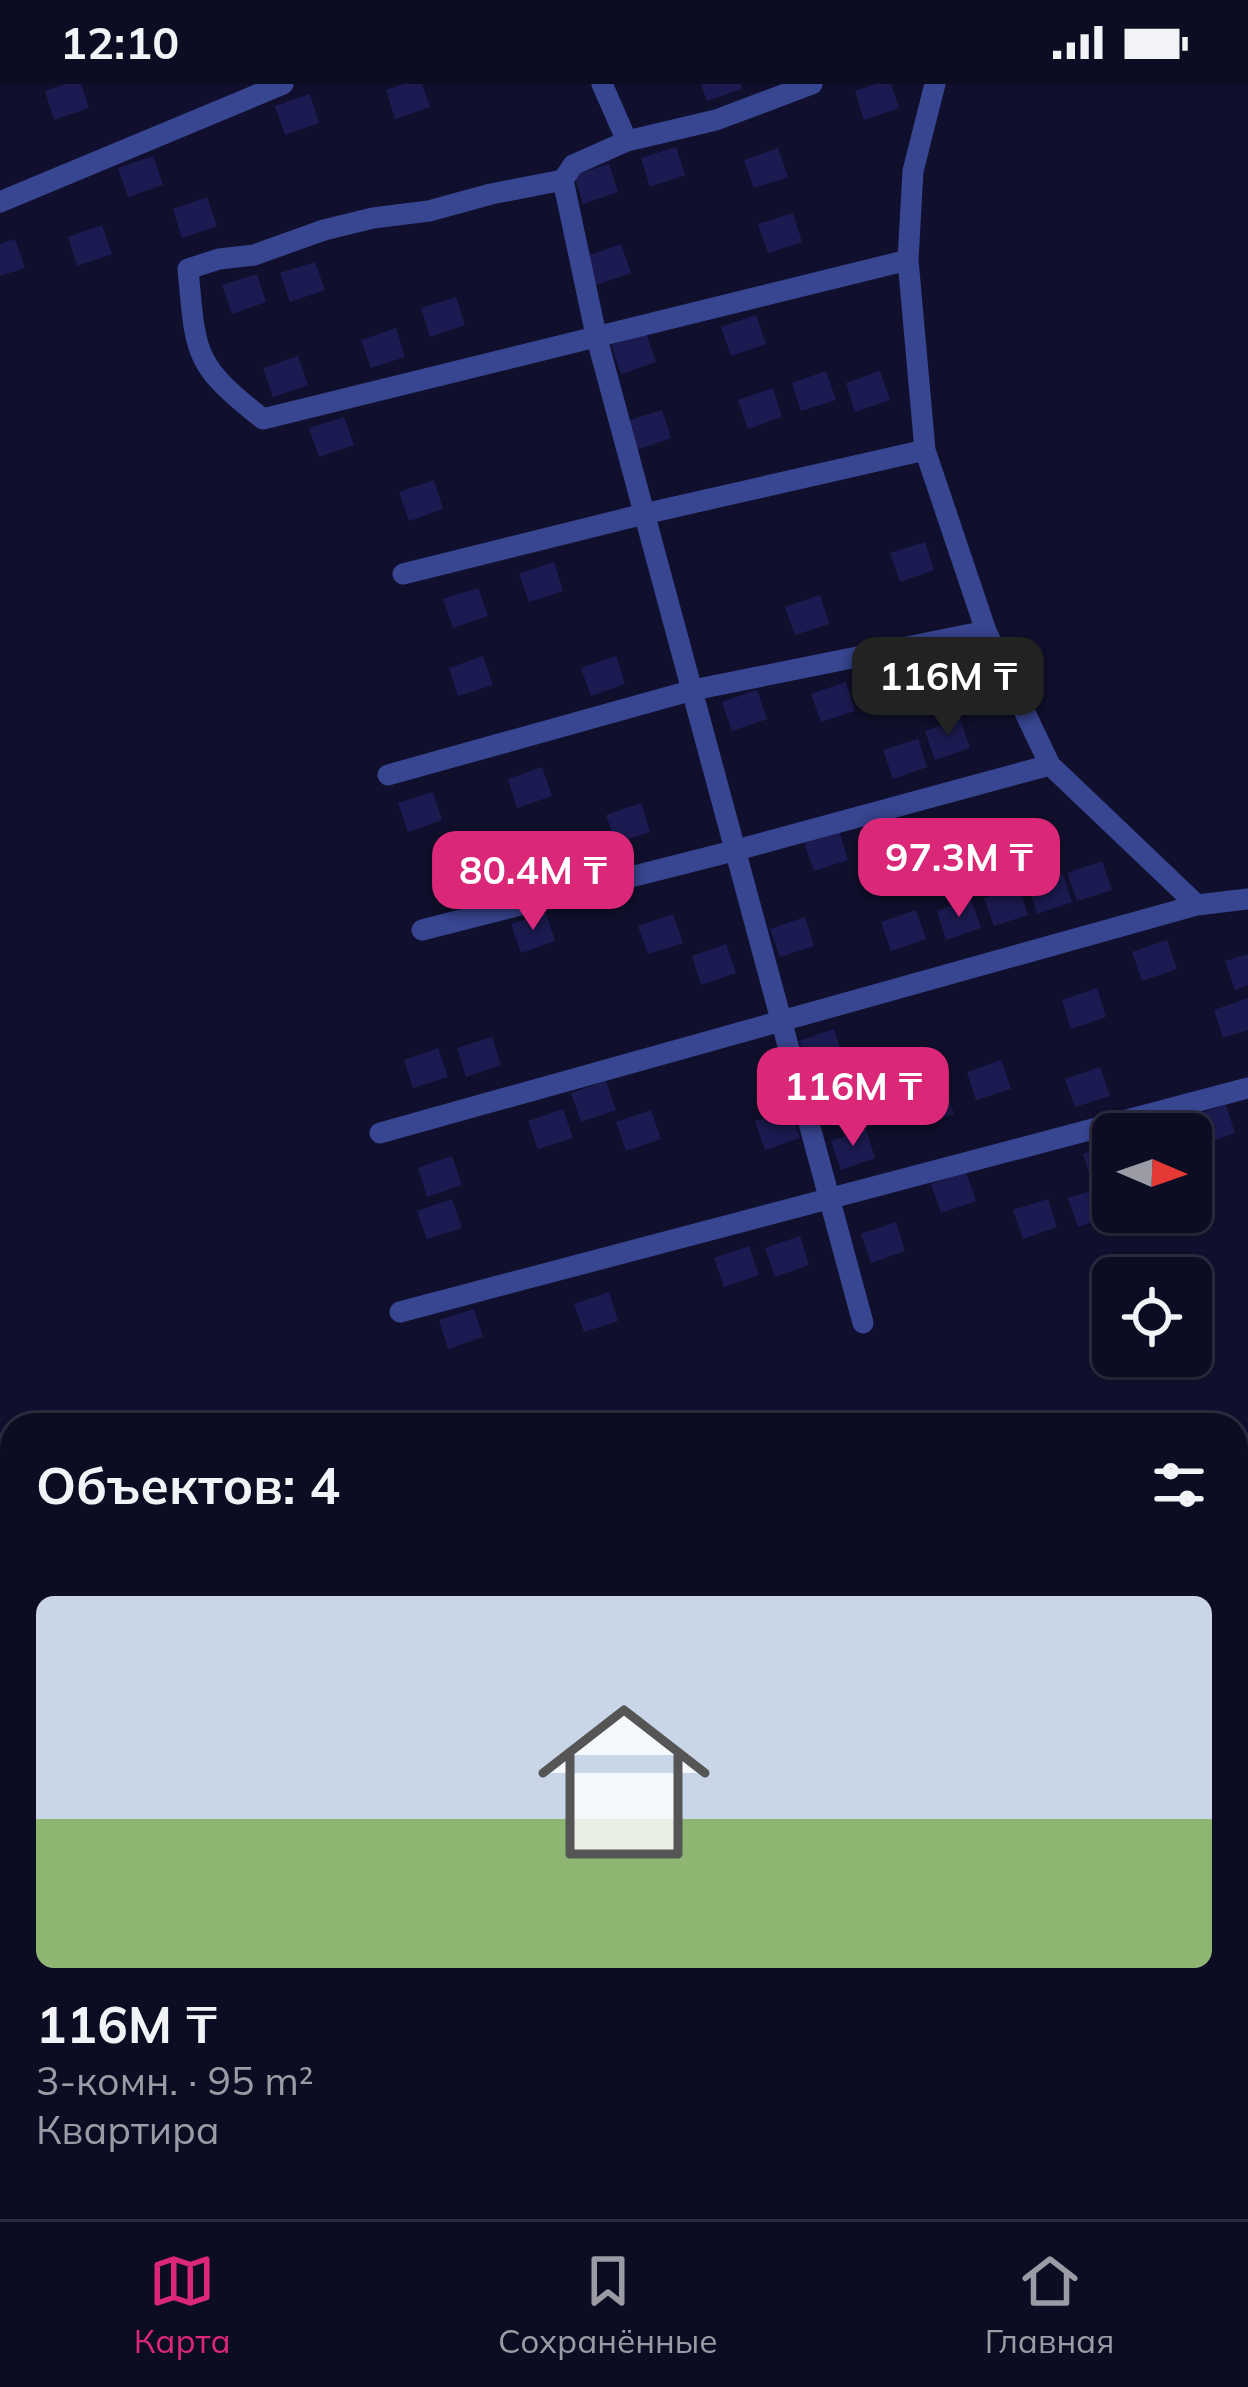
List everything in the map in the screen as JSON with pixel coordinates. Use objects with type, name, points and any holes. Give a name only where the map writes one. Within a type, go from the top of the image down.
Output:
[{"type":"street","points":[[0,202],[284,84]]},
{"type":"street","points":[[602,84],[627,141]]},
{"type":"street","points":[[812,84],[716,120],[627,141],[573,165],[563,180],[429,211],[373,218],[254,255],[188,268],[195,345],[219,384],[263,419],[908,260]]},
{"type":"street","points":[[935,84],[913,171],[908,260],[925,450],[986,631],[1051,765],[1197,905]]},
{"type":"street","points":[[563,180],[596,335],[863,1323]]},
{"type":"street","points":[[403,574],[925,450]]},
{"type":"street","points":[[388,775],[693,690],[986,631]]},
{"type":"street","points":[[422,930],[1051,765]]},
{"type":"street","points":[[380,1133],[1197,905],[1248,899]]},
{"type":"street","points":[[400,1312],[1248,1088]]},
{"type":"building","points":[[81,84],[89,108],[54,120],[45,91]]},
{"type":"building","points":[[422,84],[430,107],[395,119],[386,90]]},
{"type":"building","points":[[701,84],[740,84],[742,89],[707,101]]},
{"type":"building","points":[[891,84],[899,108],[864,120],[855,91]]},
{"type":"building","points":[[310,94],[319,123],[285,135],[275,106]]},
{"type":"building","points":[[676,147],[685,175],[650,187],[641,158]]},
{"type":"building","points":[[778,148],[788,177],[754,188],[744,160]]},
{"type":"building","points":[[153,156],[163,185],[128,197],[118,168]]},
{"type":"building","points":[[609,164],[618,192],[583,204],[574,175]]},
{"type":"building","points":[[207,197],[217,226],[182,238],[173,209]]},
{"type":"building","points":[[793,213],[802,242],[768,253],[758,224]]},
{"type":"building","points":[[102,225],[112,254],[77,266],[68,237]]},
{"type":"building","points":[[15,239],[25,268],[0,276],[0,244]]},
{"type":"building","points":[[621,244],[631,273],[596,285],[587,256]]},
{"type":"building","points":[[315,262],[325,290],[290,302],[280,273]]},
{"type":"building","points":[[257,274],[266,302],[232,314],[222,285]]},
{"type":"building","points":[[456,297],[465,325],[430,337],[421,308]]},
{"type":"building","points":[[756,315],[766,344],[731,356],[721,327]]},
{"type":"building","points":[[396,328],[405,357],[371,368],[361,340]]},
{"type":"building","points":[[646,333],[656,362],[621,374],[611,345]]},
{"type":"building","points":[[298,356],[308,385],[273,397],[263,368]]},
{"type":"building","points":[[826,371],[836,400],[801,411],[792,383]]},
{"type":"building","points":[[880,371],[890,400],[855,412],[846,383]]},
{"type":"building","points":[[773,388],[782,417],[748,429],[738,400]]},
{"type":"building","points":[[662,410],[671,438],[637,450],[627,421]]},
{"type":"building","points":[[344,417],[354,445],[319,457],[309,428]]},
{"type":"building","points":[[434,480],[443,509],[409,521],[399,492]]},
{"type":"building","points":[[925,542],[934,570],[900,582],[890,553]]},
{"type":"building","points":[[554,562],[563,591],[529,602],[519,574]]},
{"type":"building","points":[[478,588],[488,616],[453,628],[443,599]]},
{"type":"building","points":[[820,595],[829,624],[795,635],[785,607]]},
{"type":"building","points":[[483,656],[493,685],[458,696],[449,668]]},
{"type":"building","points":[[616,656],[625,684],[591,696],[581,668]]},
{"type":"building","points":[[889,667],[899,696],[864,707],[854,679]]},
{"type":"building","points":[[846,682],[855,711],[821,722],[811,694]]},
{"type":"building","points":[[757,690],[767,719],[732,731],[722,702]]},
{"type":"building","points":[[960,719],[970,748],[935,760],[925,731]]},
{"type":"building","points":[[918,739],[927,767],[893,779],[883,750]]},
{"type":"building","points":[[542,767],[552,796],[517,808],[508,779]]},
{"type":"building","points":[[433,792],[442,820],[408,832],[398,803]]},
{"type":"building","points":[[641,803],[650,832],[616,843],[606,815]]},
{"type":"building","points":[[898,818],[907,847],[873,859],[863,830]]},
{"type":"building","points":[[839,831],[848,860],[814,871],[804,843]]},
{"type":"building","points":[[1102,861],[1112,890],[1077,901],[1067,873]]},
{"type":"building","points":[[1063,874],[1072,902],[1037,914],[1028,885]]},
{"type":"building","points":[[1019,886],[1028,915],[994,926],[984,898]]},
{"type":"building","points":[[971,899],[981,928],[946,940],[937,911]]},
{"type":"building","points":[[916,910],[926,939],[891,951],[881,922]]},
{"type":"building","points":[[546,913],[555,941],[521,953],[511,924]]},
{"type":"building","points":[[673,914],[683,943],[648,954],[638,926]]},
{"type":"building","points":[[805,917],[814,946],[780,957],[770,929]]},
{"type":"building","points":[[1167,940],[1177,969],[1142,981],[1132,952]]},
{"type":"building","points":[[726,944],[736,973],[701,985],[692,956]]},
{"type":"building","points":[[1248,954],[1248,985],[1235,990],[1225,961]]},
{"type":"building","points":[[1097,988],[1106,1017],[1071,1029],[1062,1000]]},
{"type":"building","points":[[1248,998],[1248,1030],[1223,1038],[1214,1010]]},
{"type":"building","points":[[834,1029],[843,1057],[809,1069],[799,1041]]},
{"type":"building","points":[[492,1037],[501,1065],[466,1077],[457,1048]]},
{"type":"building","points":[[438,1048],[448,1077],[413,1088],[404,1060]]},
{"type":"building","points":[[901,1050],[910,1078],[876,1090],[866,1061]]},
{"type":"building","points":[[1001,1060],[1011,1089],[976,1100],[967,1072]]},
{"type":"building","points":[[1100,1067],[1110,1096],[1075,1107],[1065,1079]]},
{"type":"building","points":[[606,1081],[616,1110],[581,1122],[571,1093]]},
{"type":"building","points":[[944,1086],[954,1114],[919,1126],[909,1097]]},
{"type":"building","points":[[1226,1105],[1235,1133],[1212,1141],[1212,1113],[1201,1113]]},
{"type":"building","points":[[563,1109],[573,1138],[538,1149],[528,1121]]},
{"type":"building","points":[[651,1110],[661,1139],[626,1151],[616,1122]]},
{"type":"building","points":[[790,1110],[800,1138],[765,1150],[755,1121]]},
{"type":"building","points":[[866,1129],[875,1158],[841,1170],[831,1141]]},
{"type":"building","points":[[1092,1151],[1092,1183],[1083,1154]]},
{"type":"building","points":[[452,1156],[462,1185],[427,1197],[418,1168]]},
{"type":"building","points":[[966,1172],[976,1201],[941,1213],[931,1184]]},
{"type":"building","points":[[1092,1190],[1092,1222],[1078,1227],[1068,1198]]},
{"type":"building","points":[[452,1199],[462,1228],[427,1239],[417,1211]]},
{"type":"building","points":[[1048,1199],[1057,1227],[1023,1239],[1013,1210]]},
{"type":"building","points":[[896,1222],[905,1251],[871,1263],[861,1234]]},
{"type":"building","points":[[800,1236],[809,1265],[775,1277],[765,1248]]},
{"type":"building","points":[[749,1246],[759,1275],[724,1287],[714,1258]]},
{"type":"building","points":[[609,1292],[618,1321],[584,1332],[574,1304]]},
{"type":"building","points":[[474,1309],[483,1337],[448,1349],[439,1320]]}]
